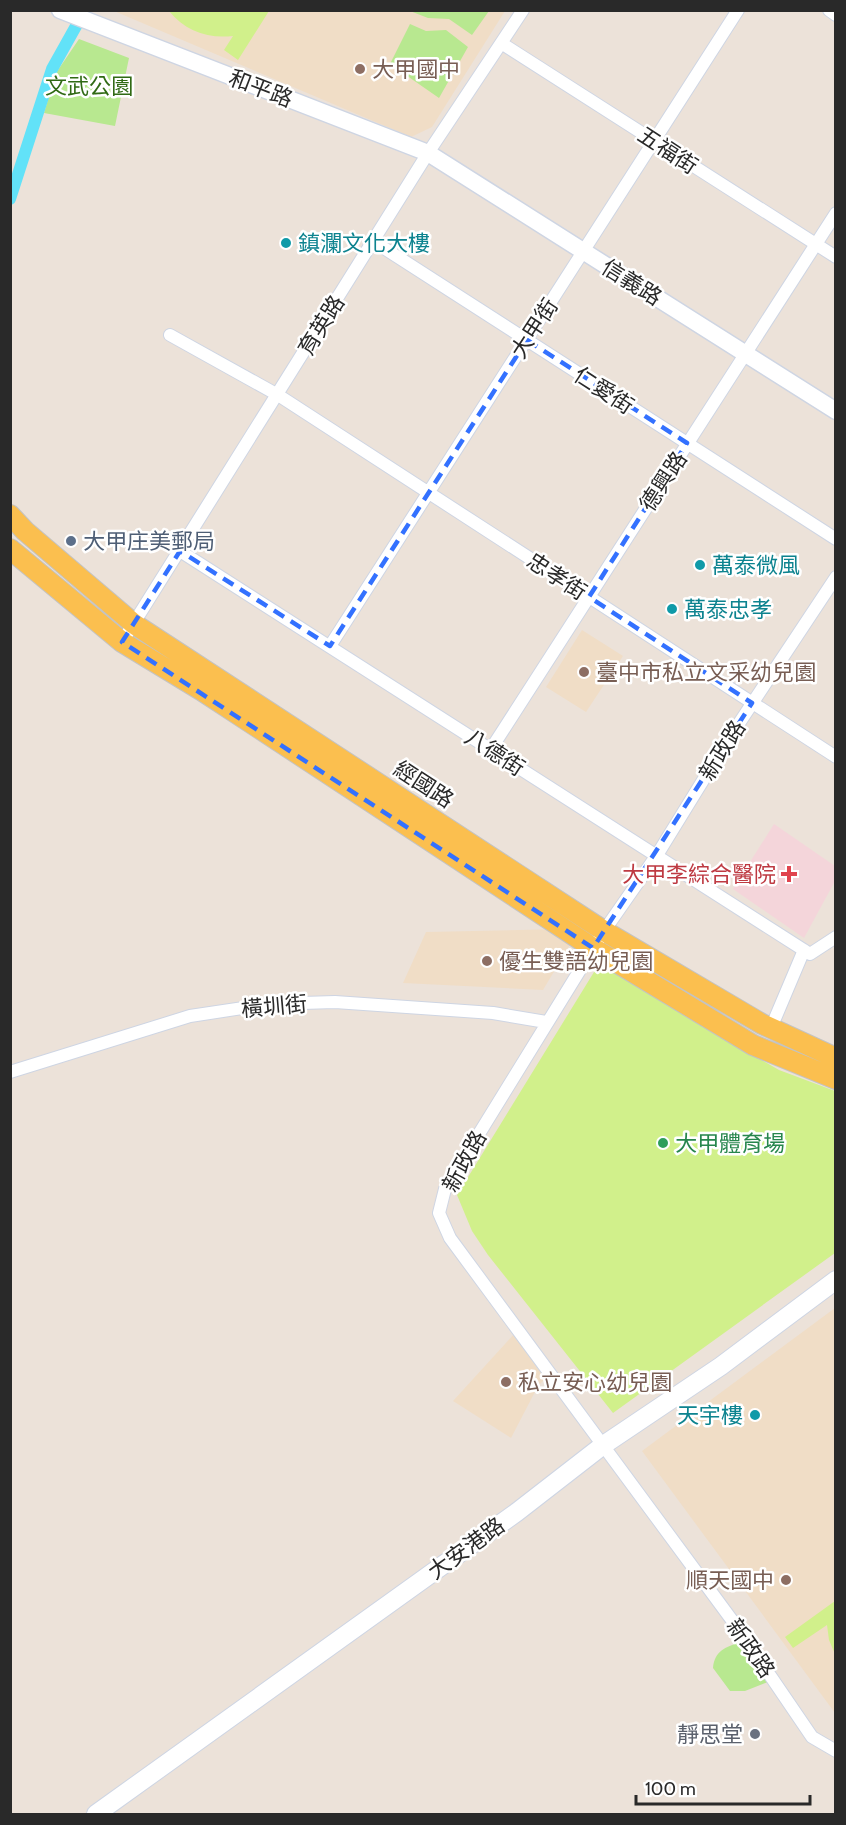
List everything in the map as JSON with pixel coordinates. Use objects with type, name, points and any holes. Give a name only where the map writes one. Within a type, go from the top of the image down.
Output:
[{"type":"main road","name":"經國路","points":[[10,514],[25,531],[134,624],[604,931],[771,1028],[836,1058]]},
{"type":"main road","name":"經國路","points":[[10,549],[122,642],[201,690],[593,948],[753,1045],[836,1079]]},
{"type":"main road","name":"大安港路","points":[[96,1815],[517,1512],[602,1446],[721,1366],[836,1280]]},
{"type":"street","name":"育英路","points":[[122,642],[428,153],[523,10]]},
{"type":"street","name":"大甲街","points":[[330,646],[738,10]]},
{"type":"street","points":[[829,10],[836,15]]},
{"type":"street","name":"和平路","points":[[65,12],[428,153]]},
{"type":"street","name":"五福街","points":[[501,43],[836,257]]},
{"type":"street","name":"信義路","points":[[428,153],[836,411]]},
{"type":"street","name":"德興路","points":[[491,749],[836,213]]},
{"type":"street","name":"仁愛街","points":[[373,241],[836,538]]},
{"type":"street","name":"忠孝街","points":[[170,335],[278,394],[836,757]]},
{"type":"street","name":"八德街","points":[[180,550],[807,952]]},
{"type":"street","name":"新政路","points":[[836,577],[752,703],[657,855],[604,931],[546,1022],[445,1189],[439,1212],[450,1238],[737,1627],[812,1737],[836,1750]]},
{"type":"street","points":[[771,1028],[807,952],[836,937]]},
{"type":"street","name":"橫圳街","points":[[10,1072],[190,1016],[269,1004],[335,1002],[493,1013],[546,1022]]},
{"type":"highlighted area","points":[[527,340],[687,443],[589,597],[752,703],[593,948],[122,642],[180,551],[330,646]]},
{"type":"shaded area","name":"大甲國中","points":[[114,11],[505,11],[432,127],[411,137]]},
{"type":"shaded area","name":"臺中市私立文采幼兒園","points":[[582,630],[623,656],[586,712],[546,687]]},
{"type":"shaded area","name":"大甲李綜合醫院","points":[[774,824],[835,866],[835,881],[804,938],[733,889]]},
{"type":"shaded area","name":"優生雙語幼兒園","points":[[562,929],[574,938],[543,990],[403,983],[426,932]]},
{"type":"shaded area","name":"順天國中","points":[[835,1308],[835,1713],[642,1451]]},
{"type":"shaded area","name":"私立安心幼兒園","points":[[515,1333],[546,1378],[538,1386],[511,1438],[453,1401]]},
{"type":"green space","points":[[169,11],[269,11],[238,60],[224,50],[233,36],[206,35],[198,32],[182,24]]},
{"type":"green space","points":[[410,11],[489,11],[472,35],[449,19],[428,18]]},
{"type":"green space","points":[[410,24],[426,31],[446,30],[468,47],[439,98],[390,64]]},
{"type":"green space","name":"文武公園","points":[[79,39],[129,58],[115,126],[44,113],[56,73]]},
{"type":"green space","name":"大甲體育場","points":[[602,959],[721,1037],[779,1070],[835,1091],[835,1253],[613,1413],[488,1255],[472,1231],[457,1195]]},
{"type":"green space","points":[[835,1601],[835,1654],[829,1640],[827,1625],[793,1648],[785,1637]]},
{"type":"green space","points":[[740,1642],[768,1682],[745,1691],[730,1691],[713,1668],[714,1662],[718,1653]]},
{"type":"waterway","points":[[10,199],[52,69],[85,10]]},
{"type":"place","name":"大甲國中","points":[[360,69]]},
{"type":"place","name":"鎮瀾文化大樓","points":[[286,243]]},
{"type":"place","name":"大甲庄美郵局","points":[[71,541]]},
{"type":"place","name":"萬泰微風","points":[[700,565]]},
{"type":"place","name":"萬泰忠孝","points":[[672,609]]},
{"type":"place","name":"臺中市私立文采幼兒園","points":[[584,672]]},
{"type":"place","name":"大甲李綜合醫院","points":[[789,874]]},
{"type":"place","name":"優生雙語幼兒園","points":[[487,961]]},
{"type":"place","name":"大甲體育場","points":[[663,1143]]},
{"type":"place","name":"私立安心幼兒園","points":[[506,1382]]},
{"type":"place","name":"天宇樓","points":[[755,1415]]},
{"type":"place","name":"順天國中","points":[[786,1580]]},
{"type":"place","name":"靜思堂","points":[[755,1734]]}]
